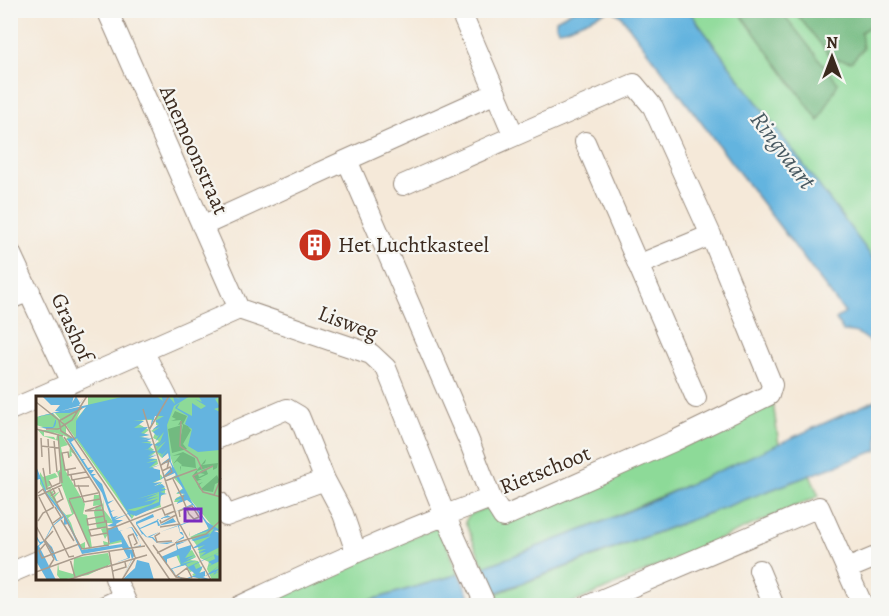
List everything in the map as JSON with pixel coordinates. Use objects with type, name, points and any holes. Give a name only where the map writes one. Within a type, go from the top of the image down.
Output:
[{"type":"street","name":"Anemoonstraat","points":[[107,10],[239,309]]},
{"type":"street","points":[[460,10],[514,136]]},
{"type":"street","name":"Rietschoot","points":[[347,160],[470,441],[491,498],[503,517],[674,441],[769,395],[772,385],[711,235],[653,107],[634,84],[403,185]]},
{"type":"street","points":[[202,226],[496,93]]},
{"type":"street","points":[[585,142],[696,398]]},
{"type":"street","points":[[638,265],[711,235]]},
{"type":"street","name":"Grashof","points":[[10,252],[71,383]]},
{"type":"street","name":"Grashof","points":[[10,299],[30,291]]},
{"type":"street","points":[[40,396],[239,309]]},
{"type":"street","name":"Lisweg","points":[[239,309],[371,354],[386,368],[486,606]]},
{"type":"street","points":[[144,351],[166,396]]},
{"type":"street","points":[[10,410],[36,398]]},
{"type":"street","points":[[220,438],[287,409],[299,416],[325,480],[344,514],[356,552]]},
{"type":"street","points":[[220,504],[226,516],[325,480]]},
{"type":"street","points":[[240,606],[356,552],[491,498]]},
{"type":"street","points":[[587,606],[819,507],[863,606]]},
{"type":"street","points":[[847,569],[879,556]]},
{"type":"street","points":[[10,573],[36,562]]},
{"type":"street","points":[[759,570],[774,606]]},
{"type":"street","points":[[105,606],[126,601],[116,580]]},
{"type":"green space","points":[[664,11],[878,11],[878,294]]},
{"type":"green space","points":[[781,11],[838,83],[819,121],[739,12]]},
{"type":"green space","points":[[794,11],[874,11],[878,21],[861,32],[863,49],[851,62],[832,58]]},
{"type":"green space","points":[[773,403],[779,445],[595,525],[484,567],[465,522],[469,515],[487,507],[495,511]]},
{"type":"green space","points":[[810,475],[819,496],[568,605],[500,605],[495,594]]},
{"type":"green space","points":[[439,526],[459,574],[354,605],[255,606]]},
{"type":"water","points":[[574,10],[608,11],[559,30],[556,20]]},
{"type":"water","name":"Ringvaart","points":[[614,11],[689,11],[878,265],[878,356],[865,338],[849,331],[843,331],[836,319],[845,313],[621,16]]},
{"type":"water","points":[[878,399],[878,450],[495,593],[484,567],[652,501]]},
{"type":"water","points":[[459,574],[472,603],[465,605],[354,605]]},
{"type":"place","name":"Het Luchtkasteel","points":[[315,245]]}]
